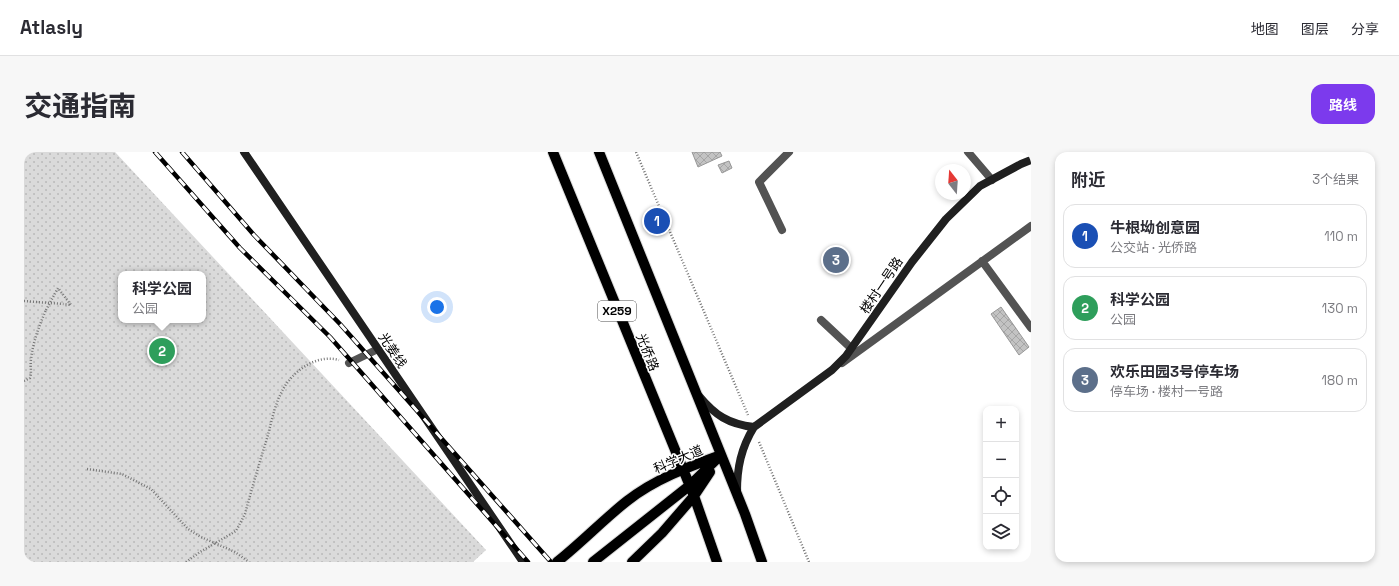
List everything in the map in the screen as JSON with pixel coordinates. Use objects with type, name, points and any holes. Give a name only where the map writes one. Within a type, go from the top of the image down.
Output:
[{"type":"main road","name":"光侨路","points":[[553,152],[694,496],[717,562]]},
{"type":"main road","points":[[599,152],[721,455],[762,562]]},
{"type":"main road","name":"科学大道","points":[[557,562],[627,501],[654,483],[682,469],[721,455]]},
{"type":"main road","name":"科学大道","points":[[632,562],[662,533],[694,496],[721,455]]},
{"type":"main road","points":[[593,562],[689,486],[721,455]]},
{"type":"street","name":"光姜线","points":[[244,152],[523,562]]},
{"type":"street","name":"楼村一号路","points":[[754,428],[832,370],[846,356],[912,262],[946,219],[980,186],[1031,160]]},
{"type":"street","points":[[696,393],[711,410],[726,420],[742,426],[754,428],[747,438],[741,454],[737,471],[736,494]]},
{"type":"lane","points":[[782,230],[759,182],[789,152]]},
{"type":"lane","points":[[968,152],[992,180]]},
{"type":"lane","points":[[832,370],[1031,226]]},
{"type":"lane","points":[[982,261],[1031,328]]},
{"type":"lane","points":[[821,320],[852,349]]},
{"type":"lane","points":[[349,363],[378,349]]},
{"type":"path","points":[[636,152],[754,428],[809,562]]},
{"type":"path","points":[[24,301],[63,304],[71,305],[58,288],[46,310],[37,329],[31,361],[32,371],[30,378],[24,381]]},
{"type":"path","points":[[186,562],[236,531],[245,514],[277,404],[285,386],[297,372],[319,359],[327,358],[349,363]]},
{"type":"path","points":[[87,469],[122,474],[151,489],[188,529],[201,537],[235,552],[249,562]]},
{"type":"shaded area","points":[[24,152],[115,152],[486,550],[473,562],[24,562]]},
{"type":"building","points":[[692,152],[720,152],[722,156],[698,167]]},
{"type":"building","points":[[729,161],[732,168],[722,173],[718,165]]},
{"type":"building","points":[[1001,307],[1029,347],[1019,355],[991,314]]},
{"type":"railway","points":[[155,152],[240,248],[330,337],[528,562]]},
{"type":"railway","points":[[182,152],[254,235],[340,324],[551,562]]},
{"type":"place","name":"牛根坳创意园","points":[[657,221]]},
{"type":"place","name":"欢乐田园3号停车场","points":[[836,260]]},
{"type":"place","name":"科学公园","points":[[162,351]]}]
